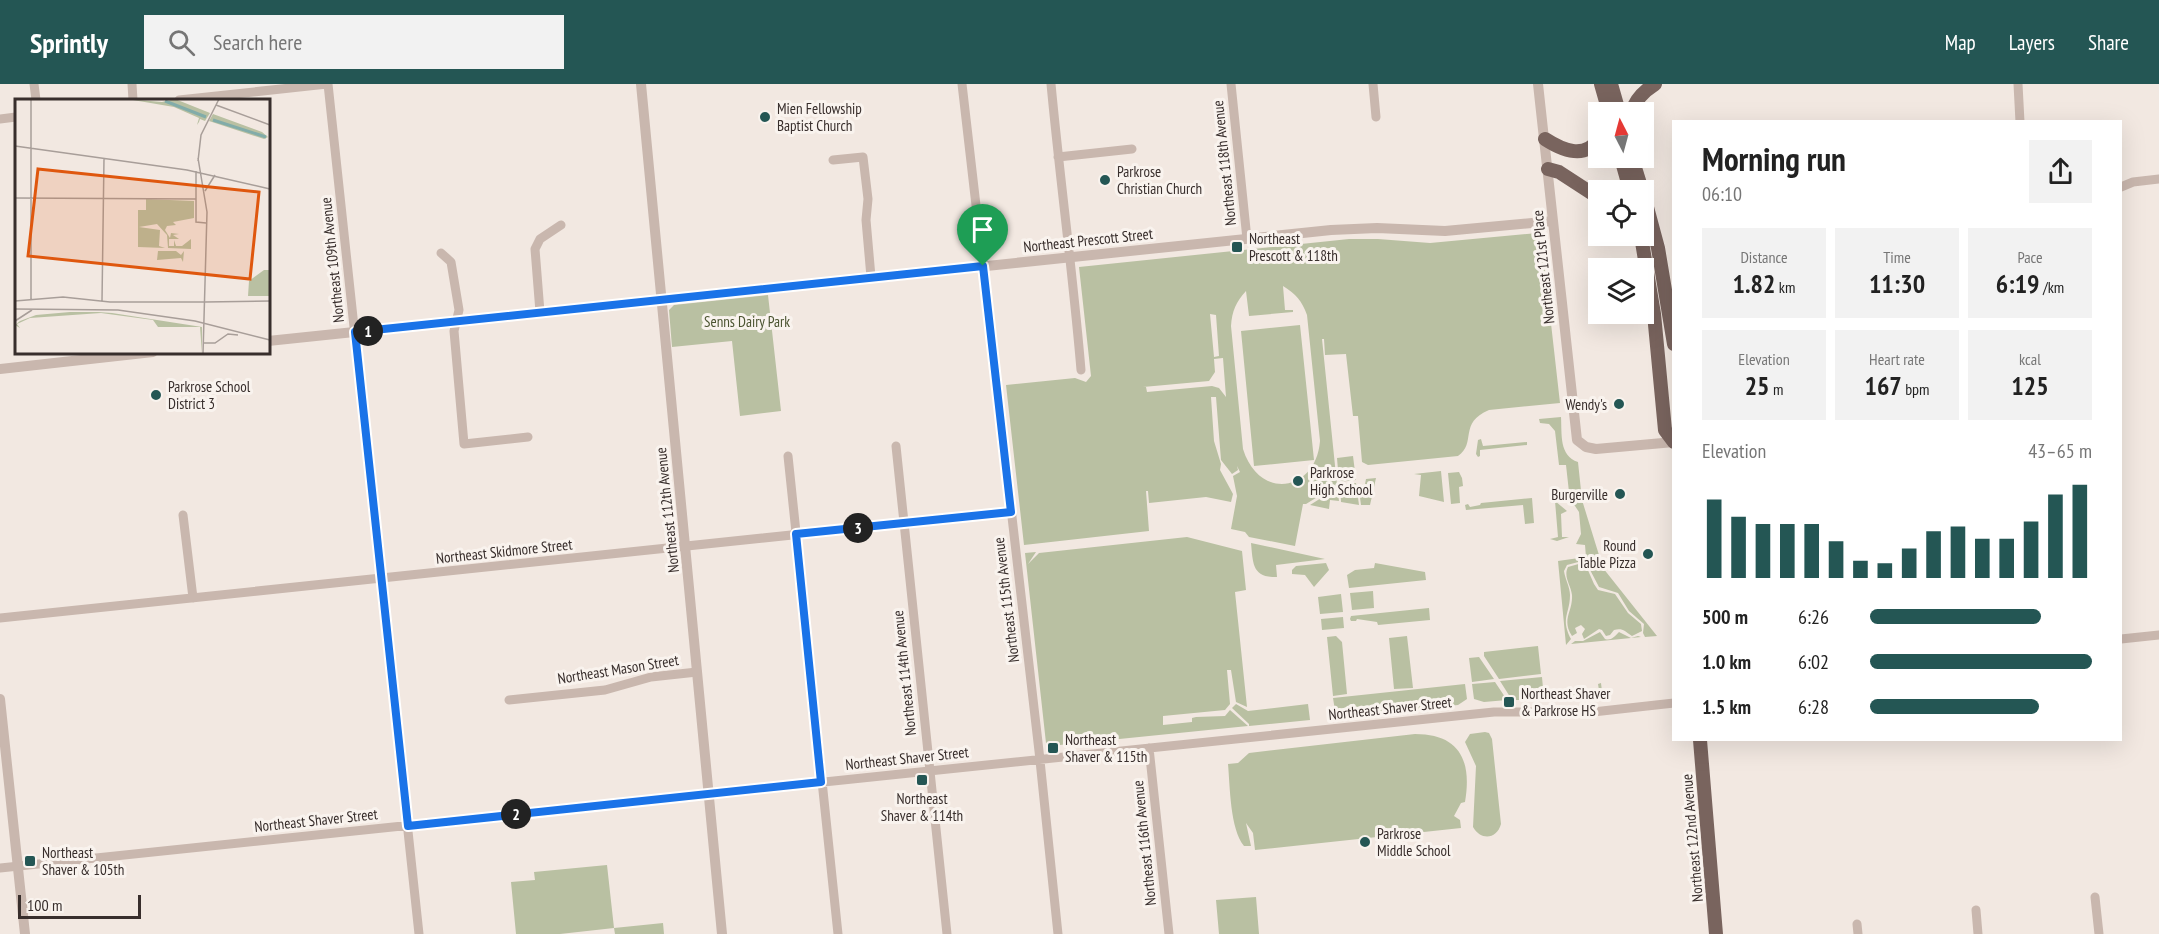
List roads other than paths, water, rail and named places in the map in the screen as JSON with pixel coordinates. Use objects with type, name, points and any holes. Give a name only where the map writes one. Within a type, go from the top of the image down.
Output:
[{"type":"main road","points":[[1598,102],[1601,84]]},
{"type":"main road","points":[[1601,84],[1606,102]]},
{"type":"main road","points":[[1611,84],[1616,102]]},
{"type":"main road","points":[[1637,102],[1644,91],[1655,84]]},
{"type":"main road","points":[[1545,139],[1574,152],[1588,148]]},
{"type":"main road","points":[[1548,169],[1560,172],[1588,191]]},
{"type":"main road","points":[[1654,233],[1672,332]]},
{"type":"main road","points":[[1654,314],[1665,430],[1672,439]]},
{"type":"main road","name":"Northeast 122nd Avenue","points":[[1700,741],[1716,934]]},
{"type":"street","points":[[34,84],[36,99]]},
{"type":"street","points":[[132,84],[134,99]]},
{"type":"street","points":[[231,84],[232,95]]},
{"type":"street","points":[[190,99],[328,84]]},
{"type":"street","name":"Northeast 109th Avenue","points":[[328,84],[419,934]]},
{"type":"street","name":"Northeast 112th Avenue","points":[[641,84],[722,934]]},
{"type":"street","name":"Northeast 115th Avenue","points":[[962,84],[1058,934]]},
{"type":"street","points":[[1051,84],[1081,370]]},
{"type":"street","name":"Northeast 118th Avenue","points":[[1231,84],[1246,239]]},
{"type":"street","points":[[1373,84],[1376,117]]},
{"type":"street","name":"Northeast 121st Place","points":[[1538,84],[1576,435],[1581,445],[1596,448],[1672,442]]},
{"type":"street","points":[[2018,84],[2020,120]]},
{"type":"street","points":[[0,119],[15,117]]},
{"type":"street","points":[[1058,157],[1132,149]]},
{"type":"street","points":[[833,160],[863,157],[868,199],[866,220],[871,277]]},
{"type":"street","points":[[2122,187],[2133,182],[2159,179]]},
{"type":"street","name":"Northeast Prescott Street","points":[[270,341],[1362,228],[1445,231],[1553,221]]},
{"type":"street","points":[[540,312],[535,249],[540,239],[561,225]]},
{"type":"street","points":[[441,253],[451,261],[459,310],[454,331],[464,444],[528,437]]},
{"type":"street","points":[[0,369],[135,354]]},
{"type":"street","name":"Northeast 114th Avenue","points":[[896,446],[947,934]]},
{"type":"street","points":[[788,456],[838,934]]},
{"type":"street","name":"Northeast Skidmore Street","points":[[0,618],[1011,512]]},
{"type":"street","points":[[183,515],[193,598]]},
{"type":"street","points":[[2122,639],[2159,635]]},
{"type":"street","name":"Northeast Mason Street","points":[[509,700],[605,690],[651,677],[697,672]]},
{"type":"street","points":[[0,699],[25,934]]},
{"type":"street","name":"Northeast Shaver Street","points":[[0,868],[1502,712],[1593,712],[1672,703]]},
{"type":"street","name":"Northeast 116th Avenue","points":[[1149,748],[1169,934]]},
{"type":"street","points":[[2095,897],[2099,934]]},
{"type":"street","points":[[1976,910],[1978,934]]},
{"type":"street","points":[[1857,924],[1858,934]]},
{"type":"place","name":"Mien Fellowship Baptist Church","points":[[765,117]]},
{"type":"place","name":"Parkrose Christian Church","points":[[1105,180]]},
{"type":"place","name":"Northeast Prescott & 118th","points":[[1237,247]]},
{"type":"place","name":"Parkrose School District 3","points":[[156,395]]},
{"type":"place","name":"Wendy's","points":[[1619,404]]},
{"type":"place","name":"Parkrose High School","points":[[1298,481]]},
{"type":"place","name":"Burgerville","points":[[1620,494]]},
{"type":"place","name":"Round Table Pizza","points":[[1648,554]]},
{"type":"place","name":"Northeast Shaver & Parkrose HS","points":[[1509,702]]},
{"type":"place","name":"Northeast Shaver & 115th","points":[[1053,748]]},
{"type":"place","name":"Northeast Shaver & 114th","points":[[922,780]]},
{"type":"place","name":"Parkrose Middle School","points":[[1365,842]]},
{"type":"place","name":"Northeast Shaver & 105th","points":[[30,861]]},
{"type":"park label","name":"Senns Dairy Park","points":[[747,321]]}]
